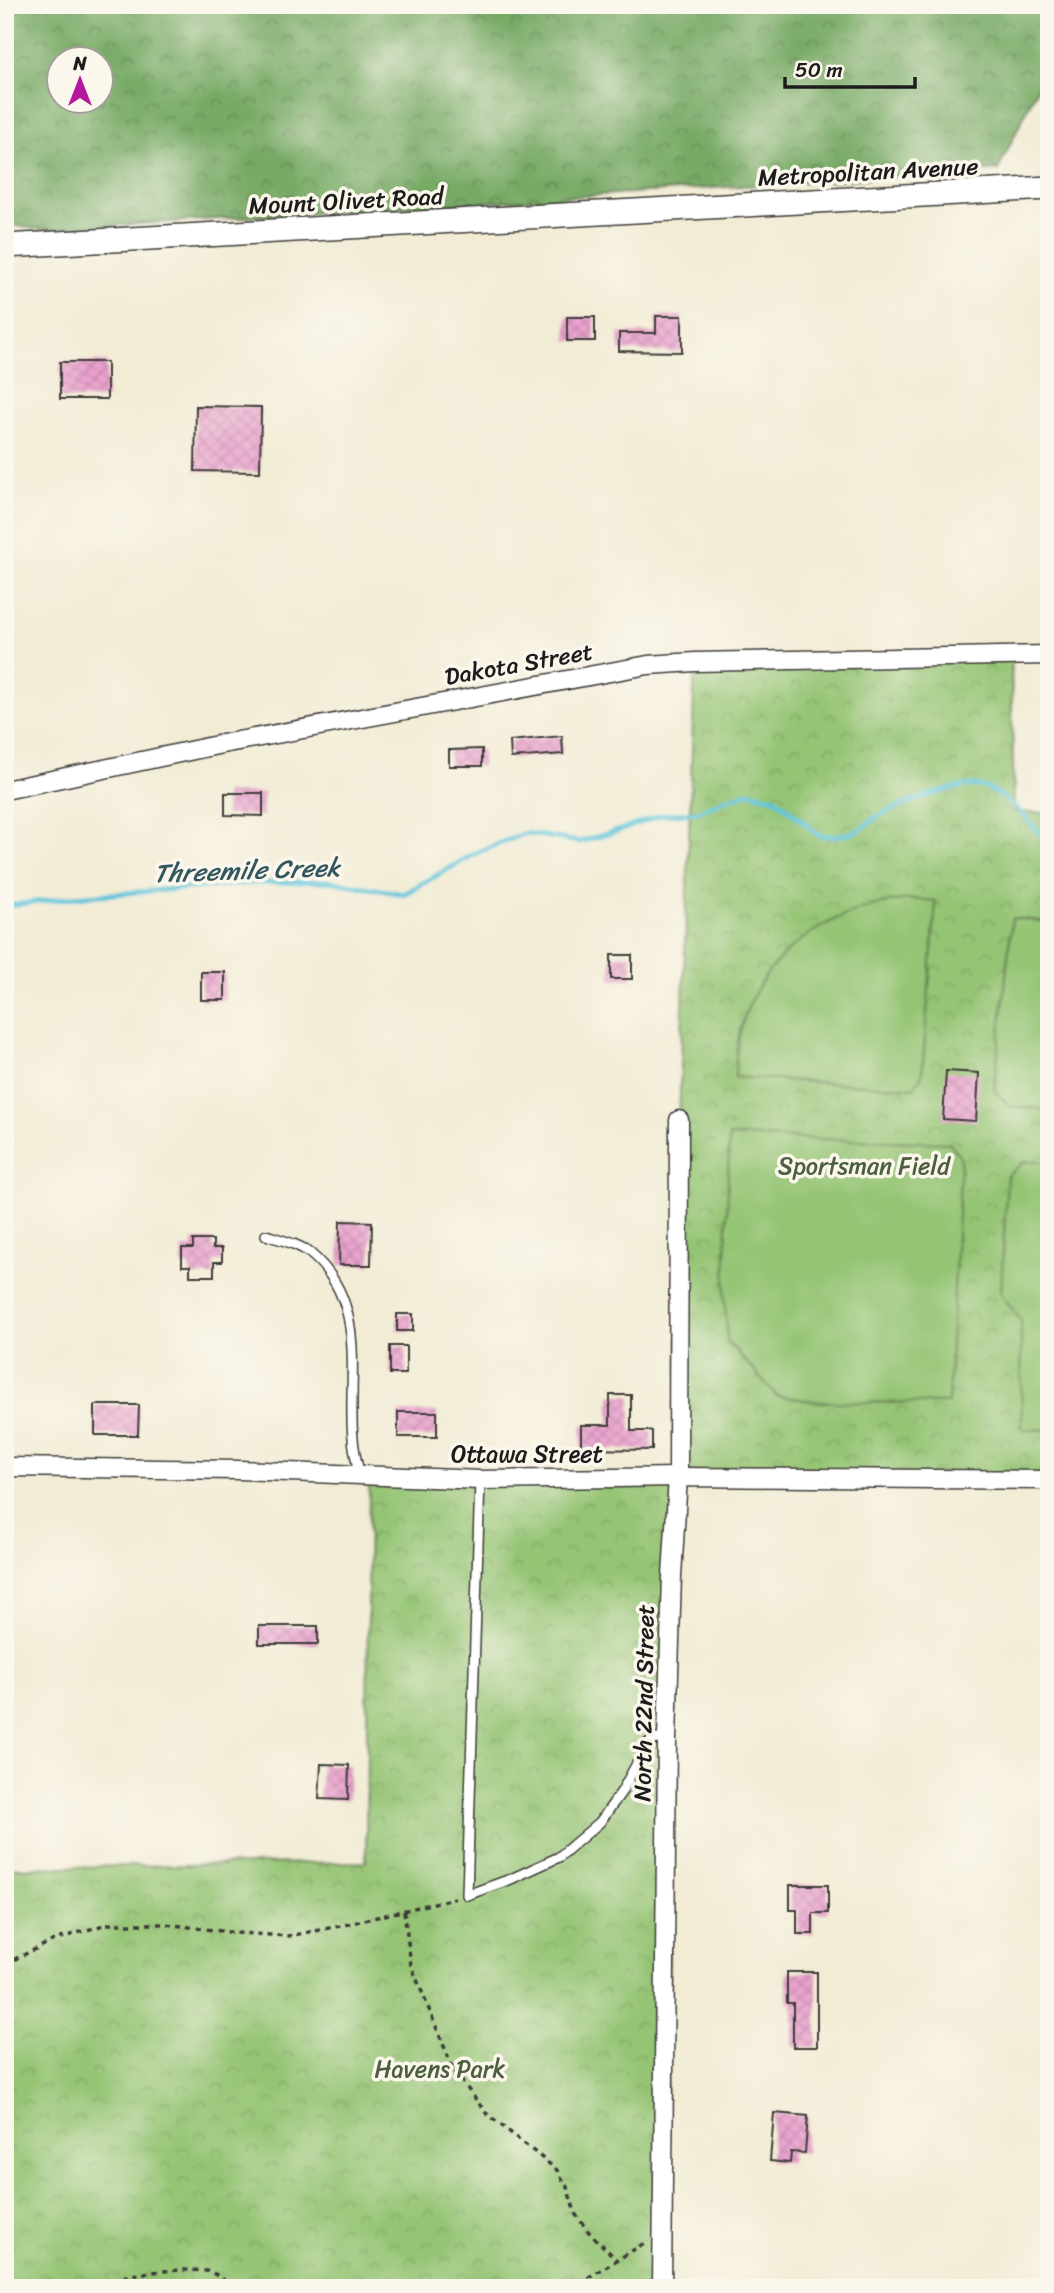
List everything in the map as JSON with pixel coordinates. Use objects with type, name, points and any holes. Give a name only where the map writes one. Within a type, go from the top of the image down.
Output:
[{"type":"street","name":"Metropolitan Avenue","points":[[689,208],[1049,188]]},
{"type":"street","name":"Mount Olivet Road","points":[[5,246],[689,208]]},
{"type":"street","name":"Dakota Street","points":[[5,790],[222,744],[648,665],[1049,655]]},
{"type":"street","name":"North 22nd Street","points":[[662,2288],[667,1739],[678,1478],[680,1120]]},
{"type":"street","name":"Ottawa Street","points":[[5,1467],[240,1470],[480,1480],[1049,1479]]},
{"type":"lane","points":[[267,1235],[310,1253],[327,1271],[343,1301],[353,1335],[352,1443],[360,1474]]},
{"type":"lane","points":[[480,1480],[467,1895],[511,1880],[559,1857],[600,1822],[622,1791],[648,1743],[657,1738],[667,1739]]},
{"type":"path","points":[[5,1964],[54,1940],[107,1924],[166,1924],[289,1936],[467,1895]]},
{"type":"path","points":[[404,1911],[411,1965],[454,2071],[486,2113],[557,2171],[567,2187],[576,2214],[588,2231],[616,2259]]},
{"type":"path","points":[[571,2288],[662,2233]]},
{"type":"path","points":[[96,2288],[105,2281],[159,2272],[209,2271],[234,2288]]},
{"type":"green space","points":[[5,5],[1049,5],[1049,64],[998,170],[42,230],[5,224]]},
{"type":"green space","points":[[1011,655],[1014,812],[1049,813],[1049,1480],[678,1478],[662,2288],[5,2288],[5,1868],[366,1862],[369,1475],[678,1477],[679,1120],[695,662]]},
{"type":"green space","points":[[908,899],[936,901],[922,1074],[914,1088],[735,1077],[738,1040],[748,1007],[764,978],[785,954],[810,934],[840,918],[872,906]]},
{"type":"green space","points":[[1012,918],[1049,922],[1049,1110],[1010,1106],[994,1090]]},
{"type":"green space","name":"Sportsman Field","points":[[729,1136],[950,1143],[961,1158],[948,1403],[820,1402],[777,1396],[727,1341],[725,1294]]},
{"type":"green space","points":[[1025,1161],[1049,1162],[1049,1430],[1022,1429],[1021,1321],[1001,1293],[1007,1176]]},
{"type":"building","points":[[656,316],[682,316],[682,352],[619,351],[619,333],[656,333]]},
{"type":"building","points":[[567,317],[595,317],[595,341],[567,341]]},
{"type":"building","points":[[60,362],[107,362],[107,399],[60,399]]},
{"type":"building","points":[[196,406],[261,407],[260,472],[195,471]]},
{"type":"building","points":[[562,736],[563,754],[511,758],[510,741]]},
{"type":"building","points":[[482,749],[482,766],[449,766],[449,750]]},
{"type":"building","points":[[225,793],[263,793],[263,816],[225,815]]},
{"type":"building","points":[[611,955],[632,955],[632,979],[611,979]]},
{"type":"building","points":[[201,972],[225,972],[225,1000],[201,1000]]},
{"type":"building","points":[[946,1071],[979,1073],[976,1121],[943,1119]]},
{"type":"building","points":[[340,1221],[372,1222],[371,1265],[339,1265]]},
{"type":"building","points":[[193,1240],[213,1240],[213,1248],[222,1248],[222,1262],[214,1262],[214,1276],[190,1276],[190,1266],[182,1266],[182,1248],[193,1248]]},
{"type":"building","points":[[397,1314],[413,1314],[413,1331],[397,1331]]},
{"type":"building","points":[[390,1346],[406,1346],[406,1374],[390,1374]]},
{"type":"building","points":[[610,1395],[631,1395],[631,1431],[652,1431],[652,1450],[581,1449],[581,1425],[610,1425]]},
{"type":"building","points":[[95,1405],[139,1405],[138,1435],[95,1435]]},
{"type":"building","points":[[398,1412],[437,1412],[437,1437],[398,1437]]},
{"type":"building","points":[[259,1626],[318,1626],[318,1644],[259,1644]]},
{"type":"building","points":[[321,1764],[349,1765],[348,1800],[319,1799]]},
{"type":"building","points":[[790,1885],[828,1885],[828,1913],[813,1913],[813,1934],[797,1934],[797,1910],[790,1910]]},
{"type":"building","points":[[787,1972],[817,1972],[817,2047],[793,2047],[793,2003],[787,2003]]},
{"type":"building","points":[[774,2113],[808,2116],[805,2153],[791,2152],[790,2163],[770,2161]]},
{"type":"waterway","name":"Threemile Creek","points":[[5,906],[74,897],[253,883],[329,881],[404,894],[476,853],[525,833],[579,842],[661,815],[698,812],[750,792],[775,798],[820,836],[831,836],[857,831],[884,813],[929,795],[961,787],[984,787],[1011,804],[1049,844]]},
{"type":"park label","name":"Havens Park","points":[[440,2069]]}]
